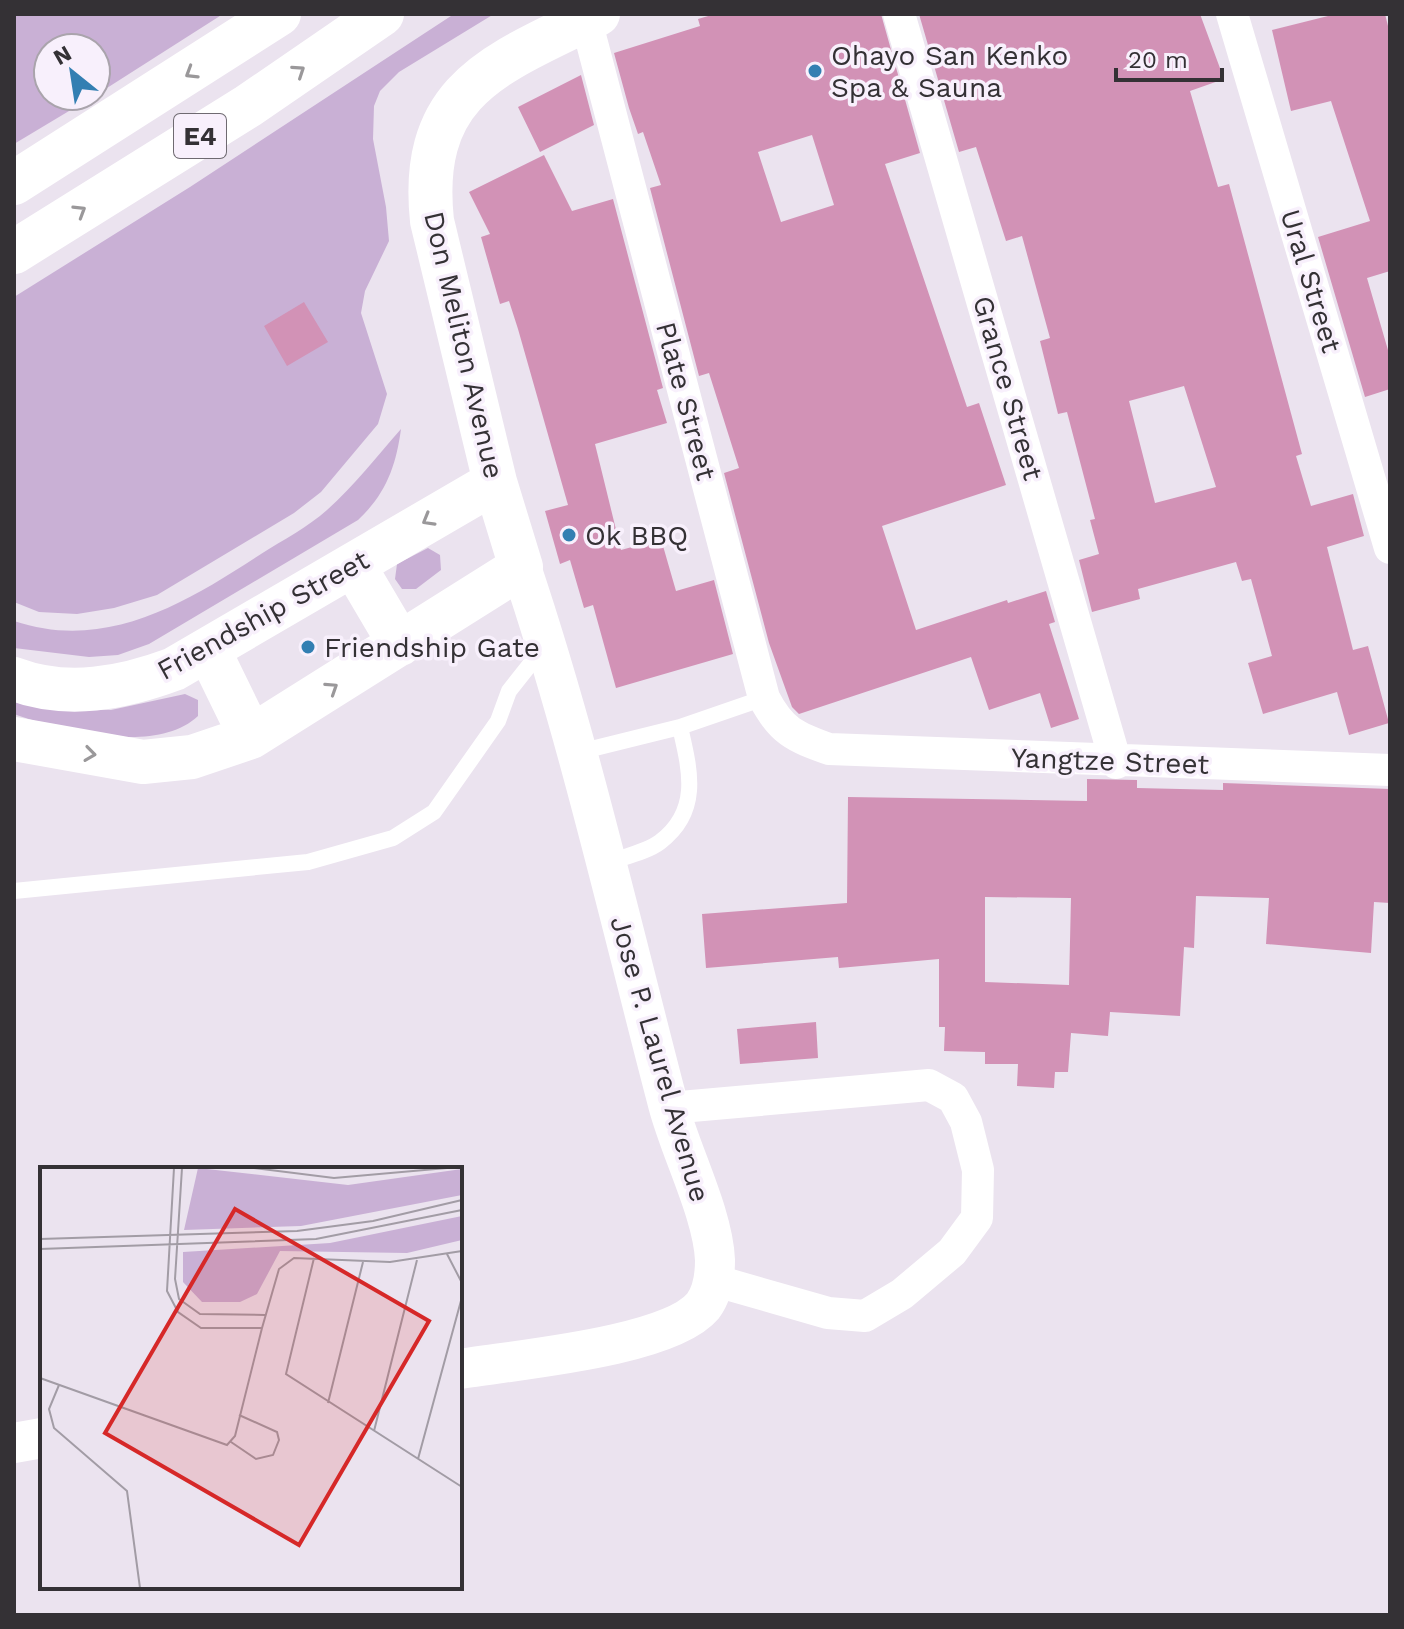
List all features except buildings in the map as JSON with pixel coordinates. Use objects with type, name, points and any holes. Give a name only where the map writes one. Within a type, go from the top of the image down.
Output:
[{"type":"main road","name":"E4","points":[[14,183],[279,14]]},
{"type":"main road","name":"E4","points":[[14,252],[248,106],[382,14]]},
{"type":"main road","name":"Don Meliton Avenue","points":[[521,567],[495,482],[432,221],[429,190],[431,159],[454,103],[474,82],[533,45],[592,17]]},
{"type":"main road","name":"Friendship Street","points":[[14,679],[65,688],[104,689],[138,683],[209,651],[495,482]]},
{"type":"main road","points":[[354,566],[400,644]]},
{"type":"main road","points":[[14,739],[143,762],[192,757],[251,737],[521,567]]},
{"type":"main road","points":[[209,651],[251,737]]},
{"type":"street","name":"Grance Street","points":[[899,14],[1116,763]]},
{"type":"street","name":"Ural Street","points":[[1232,14],[1390,548]]},
{"type":"street","name":"Plate Street","points":[[592,17],[764,698],[776,722],[799,739],[829,749]]},
{"type":"street","name":"Jose P. Laurel Avenue","points":[[521,567],[547,643],[669,1108],[711,1236],[715,1260],[713,1280]]},
{"type":"street","name":"Yangtze Street","points":[[829,749],[1116,763],[1390,770]]},
{"type":"street","points":[[462,1369],[648,1336],[675,1325],[701,1308],[713,1280],[828,1313],[865,1316],[902,1294],[952,1252],[977,1218],[978,1170],[966,1122],[953,1098],[929,1085],[669,1108]]},
{"type":"street","points":[[14,1443],[40,1438]]},
{"type":"lane","points":[[14,891],[308,862],[393,838],[434,812],[498,721],[509,691],[547,643]]},
{"type":"lane","points":[[575,753],[680,727],[764,698]]},
{"type":"lane","points":[[605,863],[659,843],[687,812],[692,782],[680,727]]},
{"type":"shaded area","points":[[14,14],[223,14],[112,85],[112,32],[32,32],[32,112],[67,112],[14,144]]},
{"type":"shaded area","points":[[454,14],[494,14],[399,72],[380,91],[374,106],[373,139],[389,241],[365,291],[361,313],[387,394],[378,424],[321,492],[294,513],[157,595],[114,608],[77,614],[39,612],[14,602],[14,297],[190,187]]},
{"type":"shaded area","points":[[401,429],[396,455],[383,490],[358,520],[149,644],[118,655],[89,657],[14,648],[14,621],[48,629],[81,630],[113,626],[144,618],[204,590],[320,516],[347,491]]},
{"type":"shaded area","points":[[428,548],[440,555],[441,570],[416,589],[402,589],[395,579],[397,564]]},
{"type":"shaded area","points":[[185,694],[198,700],[198,716],[180,728],[159,735],[109,736],[57,727],[14,714],[14,697],[82,709],[111,710]]},
{"type":"place","name":"Ohayo San Kenko Spa & Sauna","points":[[815,71]]},
{"type":"place","name":"Ok BBQ","points":[[569,535]]},
{"type":"place","name":"Friendship Gate","points":[[308,647]]}]
